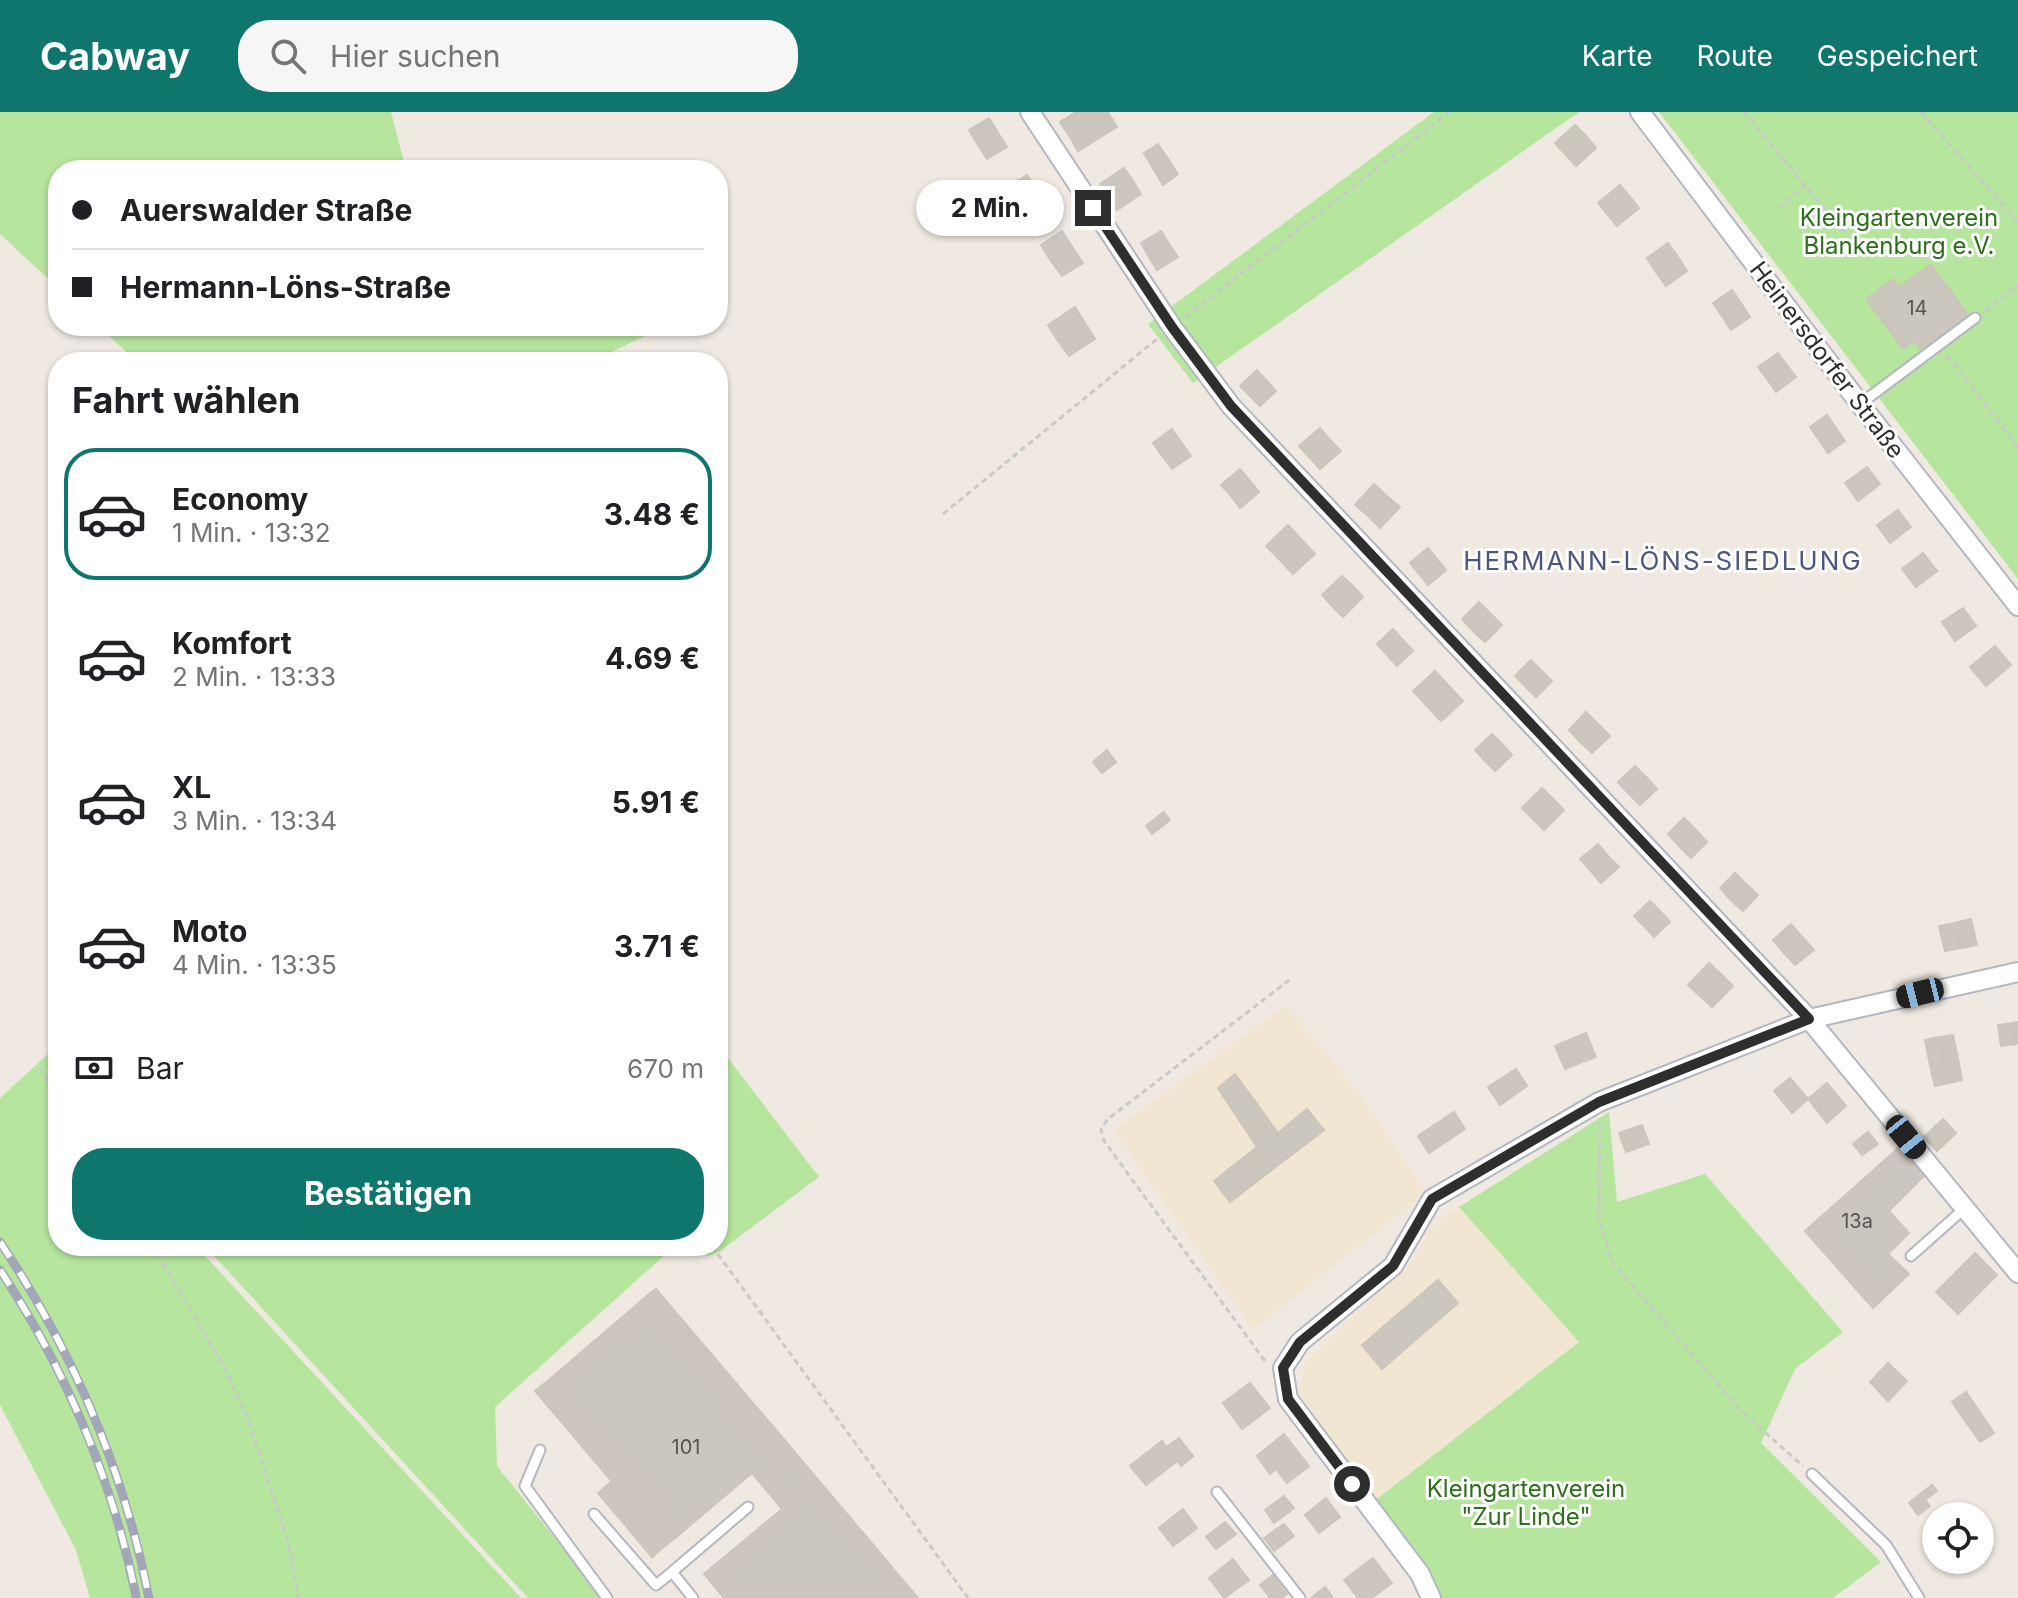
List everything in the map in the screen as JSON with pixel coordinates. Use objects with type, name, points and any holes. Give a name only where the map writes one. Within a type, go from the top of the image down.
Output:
[{"type":"street","points":[[1030,112],[1231,406],[1809,1019],[2018,1273]]},
{"type":"street","name":"Heinersdorfer Straße","points":[[1640,112],[1860,404],[2018,606]]},
{"type":"street","points":[[1431,1598],[1420,1574],[1288,1399],[1283,1368],[1300,1342],[1393,1266],[1432,1199],[1599,1102],[1809,1019],[2018,972]]},
{"type":"lane","points":[[1860,404],[1975,318]]},
{"type":"lane","points":[[1911,1256],[1965,1208]]},
{"type":"lane","points":[[540,1450],[525,1486],[607,1598]]},
{"type":"lane","points":[[1812,1474],[1886,1545],[1919,1598]]},
{"type":"lane","points":[[1217,1492],[1300,1598]]},
{"type":"lane","points":[[594,1514],[656,1585],[748,1507]]},
{"type":"lane","points":[[672,1572],[693,1598]]},
{"type":"path","points":[[943,514],[1176,324],[1450,112]]},
{"type":"path","points":[[1744,112],[1845,233]]},
{"type":"path","points":[[1921,112],[2018,222]]},
{"type":"path","points":[[1779,208],[1805,185]]},
{"type":"path","points":[[1975,318],[2018,285]]},
{"type":"path","points":[[1941,344],[2018,447]]},
{"type":"path","points":[[1283,1368],[1263,1360],[1104,1141],[1101,1129],[1108,1119],[1292,978]]},
{"type":"path","points":[[39,1067],[48,1080]]},
{"type":"path","points":[[1599,1102],[1599,1220],[1613,1263],[1743,1413],[1812,1474]]},
{"type":"path","points":[[159,1256],[226,1370],[247,1416],[287,1538],[299,1598]]},
{"type":"path","points":[[719,1256],[968,1598]]},
{"type":"shaded area","points":[[1286,1006],[1357,1091],[1426,1193],[1253,1330],[1114,1130]]},
{"type":"shaded area","points":[[1459,1207],[1579,1342],[1368,1506],[1299,1394],[1306,1362],[1374,1295],[1413,1262],[1429,1229]]},
{"type":"green space","points":[[0,112],[391,112],[403,160],[48,160],[48,279],[0,234]]},
{"type":"green space","points":[[1434,112],[1579,112],[1193,383],[1148,324]]},
{"type":"green space","name":"Kleingartenverein Blankenburg e.V.","points":[[1659,112],[2018,112],[2018,579]]},
{"type":"green space","points":[[110,336],[644,336],[612,352],[126,352]]},
{"type":"green space","points":[[48,1054],[48,1256],[205,1256],[521,1598],[90,1598],[76,1550],[0,1405],[0,1098]]},
{"type":"green space","points":[[728,1058],[819,1177],[728,1245]]},
{"type":"green space","name":"Kleingartenverein \"Zur Linde\"","points":[[1609,1112],[1617,1202],[1705,1174],[1843,1332],[1795,1369],[1761,1443],[1881,1562],[1833,1598],[1435,1598],[1368,1506],[1579,1342],[1459,1207]]},
{"type":"green space","points":[[214,1256],[664,1256],[495,1407],[497,1466],[603,1598],[528,1598]]},
{"type":"building","points":[[1076,112],[1108,113],[1070,137],[1060,122]]},
{"type":"building","points":[[1108,113],[1117,127],[1078,151],[1070,137]]},
{"type":"building","points":[[989,118],[998,133],[978,145],[969,130]]},
{"type":"building","points":[[1575,125],[1586,136],[1565,154],[1555,143]]},
{"type":"building","points":[[998,133],[1007,147],[987,159],[978,145]]},
{"type":"building","points":[[1586,136],[1596,148],[1576,166],[1565,154]]},
{"type":"building","points":[[1158,144],[1178,174],[1163,185],[1144,153]]},
{"type":"building","points":[[1124,168],[1133,181],[1108,197],[1100,184]]},
{"type":"building","points":[[1027,175],[1036,189],[1015,202],[1006,188]]},
{"type":"building","points":[[1133,181],[1141,194],[1117,210],[1108,197]]},
{"type":"building","points":[[1620,185],[1630,197],[1608,215],[1598,203]]},
{"type":"building","points":[[1036,189],[1044,203],[1024,216],[1015,202]]},
{"type":"building","points":[[1630,197],[1639,208],[1617,226],[1608,215]]},
{"type":"building","points":[[1062,231],[1072,247],[1051,261],[1041,245]]},
{"type":"building","points":[[1161,231],[1169,244],[1149,257],[1141,243]]},
{"type":"building","points":[[1668,243],[1678,257],[1656,272],[1647,258]]},
{"type":"building","points":[[1169,244],[1178,257],[1157,270],[1149,257]]},
{"type":"building","points":[[1072,247],[1083,263],[1062,276],[1051,261]]},
{"type":"building","points":[[1678,257],[1687,271],[1666,286],[1656,272]]},
{"type":"building","points":[[1931,265],[1969,316],[1920,349],[1915,340],[1903,349],[1866,299],[1894,279],[1899,287]]},
{"type":"building","points":[[1732,290],[1741,303],[1722,316],[1713,303]]},
{"type":"building","points":[[1741,303],[1750,317],[1731,330],[1722,316]]},
{"type":"building","points":[[1075,307],[1085,323],[1058,341],[1048,325]]},
{"type":"building","points":[[1085,323],[1095,339],[1069,356],[1058,341]]},
{"type":"building","points":[[1778,353],[1787,365],[1767,379],[1758,367]]},
{"type":"building","points":[[1787,365],[1796,377],[1776,392],[1767,379]]},
{"type":"building","points":[[1257,370],[1267,381],[1250,396],[1240,386]]},
{"type":"building","points":[[1267,381],[1276,391],[1260,406],[1250,396]]},
{"type":"building","points":[[1827,415],[1836,428],[1819,440],[1810,427]]},
{"type":"building","points":[[1320,428],[1330,440],[1310,458],[1299,446]]},
{"type":"building","points":[[1836,428],[1845,441],[1828,453],[1819,440]]},
{"type":"building","points":[[1172,429],[1181,442],[1162,456],[1153,443]]},
{"type":"building","points":[[1330,440],[1341,451],[1320,469],[1310,458]]},
{"type":"building","points":[[1181,442],[1191,456],[1172,469],[1162,456]]},
{"type":"building","points":[[1867,467],[1880,484],[1858,501],[1845,483]]},
{"type":"building","points":[[1240,469],[1250,481],[1231,496],[1221,485]]},
{"type":"building","points":[[1250,481],[1259,492],[1240,508],[1231,496]]},
{"type":"building","points":[[1374,484],[1387,496],[1368,516],[1355,505]]},
{"type":"building","points":[[1387,496],[1400,507],[1380,528],[1368,516]]},
{"type":"building","points":[[1898,510],[1911,527],[1890,543],[1877,525]]},
{"type":"building","points":[[1288,525],[1301,539],[1280,560],[1266,546]]},
{"type":"building","points":[[1301,539],[1315,554],[1293,574],[1280,560]]},
{"type":"building","points":[[1428,548],[1437,559],[1419,574],[1410,563]]},
{"type":"building","points":[[1923,553],[1937,571],[1916,587],[1902,569]]},
{"type":"building","points":[[1437,559],[1446,570],[1428,585],[1419,574]]},
{"type":"building","points":[[1342,576],[1353,586],[1332,606],[1322,595]]},
{"type":"building","points":[[1353,586],[1363,597],[1343,617],[1332,606]]},
{"type":"building","points":[[1479,602],[1490,613],[1473,631],[1462,619]]},
{"type":"building","points":[[1963,608],[1976,626],[1955,641],[1942,622]]},
{"type":"building","points":[[1490,613],[1502,625],[1485,642],[1473,631]]},
{"type":"building","points":[[1393,629],[1403,640],[1387,655],[1377,644]]},
{"type":"building","points":[[1403,640],[1413,651],[1397,666],[1387,655]]},
{"type":"building","points":[[1995,646],[2011,665],[1986,686],[1970,667]]},
{"type":"building","points":[[1531,660],[1542,671],[1525,686],[1515,676]]},
{"type":"building","points":[[1435,671],[1449,686],[1427,706],[1413,691]]},
{"type":"building","points":[[1542,671],[1552,681],[1536,697],[1525,686]]},
{"type":"building","points":[[1449,686],[1463,701],[1441,721],[1427,706]]},
{"type":"building","points":[[1586,712],[1598,724],[1580,742],[1569,730]]},
{"type":"building","points":[[1598,724],[1610,736],[1592,753],[1580,742]]},
{"type":"building","points":[[1492,734],[1502,744],[1485,761],[1475,750]]},
{"type":"building","points":[[1502,744],[1512,755],[1495,771],[1485,761]]},
{"type":"building","points":[[1107,750],[1116,762],[1102,773],[1093,762]]},
{"type":"building","points":[[1635,766],[1646,777],[1629,794],[1618,782]]},
{"type":"building","points":[[1646,777],[1657,789],[1640,805],[1629,794]]},
{"type":"building","points":[[1542,788],[1553,799],[1533,819],[1522,808]]},
{"type":"building","points":[[1553,799],[1564,810],[1544,830],[1533,819]]},
{"type":"building","points":[[1164,812],[1170,820],[1152,834],[1146,826]]},
{"type":"building","points":[[1684,818],[1696,830],[1679,846],[1668,834]]},
{"type":"building","points":[[1696,830],[1707,842],[1691,858],[1679,846]]},
{"type":"building","points":[[1598,844],[1608,856],[1591,871],[1580,859]]},
{"type":"building","points":[[1608,856],[1619,867],[1601,883],[1591,871]]},
{"type":"building","points":[[1735,873],[1746,884],[1731,900],[1720,888]]},
{"type":"building","points":[[1746,884],[1758,895],[1743,911],[1731,900]]},
{"type":"building","points":[[1650,901],[1660,911],[1644,926],[1634,916]]},
{"type":"building","points":[[1660,911],[1670,922],[1654,937],[1644,926]]},
{"type":"building","points":[[1971,919],[1977,945],[1961,948],[1955,923]]},
{"type":"building","points":[[1955,923],[1961,948],[1945,951],[1939,926]]},
{"type":"building","points":[[1791,924],[1802,937],[1784,953],[1773,940]]},
{"type":"building","points":[[1802,937],[1814,950],[1795,965],[1784,953]]},
{"type":"building","points":[[1709,963],[1721,974],[1700,996],[1688,985]]},
{"type":"building","points":[[1721,974],[1733,986],[1712,1007],[1700,996]]},
{"type":"building","points":[[2018,1022],[2018,1043],[2016,1044],[2012,1023]]},
{"type":"building","points":[[2012,1023],[2016,1044],[2001,1046],[1998,1025]]},
{"type":"building","points":[[1586,1033],[1596,1057],[1580,1063],[1571,1039]]},
{"type":"building","points":[[1953,1035],[1960,1069],[1946,1072],[1939,1037]]},
{"type":"building","points":[[1939,1037],[1946,1072],[1932,1075],[1925,1040]]},
{"type":"building","points":[[1571,1039],[1580,1063],[1565,1069],[1555,1046]]},
{"type":"building","points":[[1516,1069],[1527,1086],[1514,1095],[1502,1078]]},
{"type":"building","points":[[1960,1069],[1962,1080],[1949,1083],[1946,1072]]},
{"type":"building","points":[[1946,1072],[1949,1083],[1935,1086],[1932,1075]]},
{"type":"building","points":[[1235,1074],[1278,1133],[1307,1109],[1324,1130],[1230,1202],[1214,1181],[1257,1147],[1218,1088]]},
{"type":"building","points":[[1502,1078],[1514,1095],[1500,1105],[1488,1087]]},
{"type":"building","points":[[1790,1078],[1808,1099],[1792,1113],[1774,1091]]},
{"type":"building","points":[[1827,1083],[1836,1094],[1817,1110],[1808,1099]]},
{"type":"building","points":[[1836,1094],[1846,1106],[1827,1123],[1817,1110]]},
{"type":"building","points":[[1454,1112],[1465,1129],[1447,1141],[1436,1124]]},
{"type":"building","points":[[1943,1119],[1956,1133],[1937,1151],[1924,1137]]},
{"type":"building","points":[[1436,1124],[1447,1141],[1429,1153],[1418,1136]]},
{"type":"building","points":[[1642,1125],[1649,1144],[1626,1152],[1619,1133]]},
{"type":"building","points":[[1868,1132],[1878,1144],[1862,1155],[1853,1144]]},
{"type":"building","points":[[1903,1144],[1928,1172],[1889,1211],[1909,1233],[1888,1254],[1909,1274],[1873,1308],[1805,1231]]},
{"type":"building","points":[[1975,1253],[1997,1275],[1958,1314],[1936,1292]]},
{"type":"building","points":[[1438,1280],[1458,1303],[1382,1369],[1362,1345]]},
{"type":"building","points":[[656,1289],[787,1443],[778,1451],[647,1296]]},
{"type":"building","points":[[647,1296],[778,1451],[787,1443],[918,1598],[724,1598],[704,1574],[782,1509],[752,1473],[675,1538],[544,1384]]},
{"type":"building","points":[[1888,1363],[1907,1381],[1888,1401],[1870,1382]]},
{"type":"building","points":[[1250,1383],[1270,1408],[1242,1429],[1223,1403]]},
{"type":"building","points":[[544,1384],[675,1538],[666,1545],[535,1391]]},
{"type":"building","points":[[1966,1392],[1973,1402],[1959,1412],[1952,1402]]},
{"type":"building","points":[[1973,1402],[1994,1433],[1980,1442],[1959,1412]]},
{"type":"building","points":[[1284,1434],[1309,1466],[1287,1483],[1276,1469],[1270,1474],[1257,1456]]},
{"type":"building","points":[[1179,1438],[1193,1456],[1181,1466],[1167,1447]]},
{"type":"building","points":[[1162,1441],[1177,1461],[1146,1485],[1130,1466]]},
{"type":"building","points":[[612,1481],[666,1545],[652,1557],[598,1493]]},
{"type":"building","points":[[1932,1485],[1937,1491],[1925,1500],[1927,1502],[1922,1502],[1922,1512],[1918,1515],[1909,1503]]},
{"type":"building","points":[[1284,1496],[1294,1508],[1274,1523],[1265,1510]]},
{"type":"building","points":[[1326,1498],[1340,1517],[1319,1533],[1305,1515]]},
{"type":"building","points":[[1183,1509],[1197,1528],[1173,1546],[1159,1528]]},
{"type":"building","points":[[1225,1522],[1236,1534],[1216,1549],[1206,1537]]},
{"type":"building","points":[[1284,1524],[1294,1536],[1274,1551],[1264,1538]]},
{"type":"building","points":[[1373,1558],[1392,1583],[1372,1598],[1358,1598],[1344,1580]]},
{"type":"building","points":[[1233,1559],[1249,1580],[1224,1598],[1209,1578]]},
{"type":"building","points":[[1273,1575],[1287,1594],[1281,1598],[1270,1598],[1260,1585]]},
{"type":"building","points":[[1325,1587],[1333,1598],[1312,1597]]},
{"type":"railway","points":[[0,1242],[50,1325],[92,1412],[125,1504],[149,1598]]},
{"type":"railway","points":[[0,1270],[45,1346],[84,1427],[114,1510],[136,1596]]},
{"type":"district","name":"HERMANN-LÖNS-SIEDLUNG","points":[[1663,561]]},
{"type":"route","points":[[1093,208],[1172,327],[1231,406],[1809,1019],[1599,1102],[1432,1199],[1393,1266],[1300,1342],[1283,1368],[1288,1399],[1352,1484]]}]
